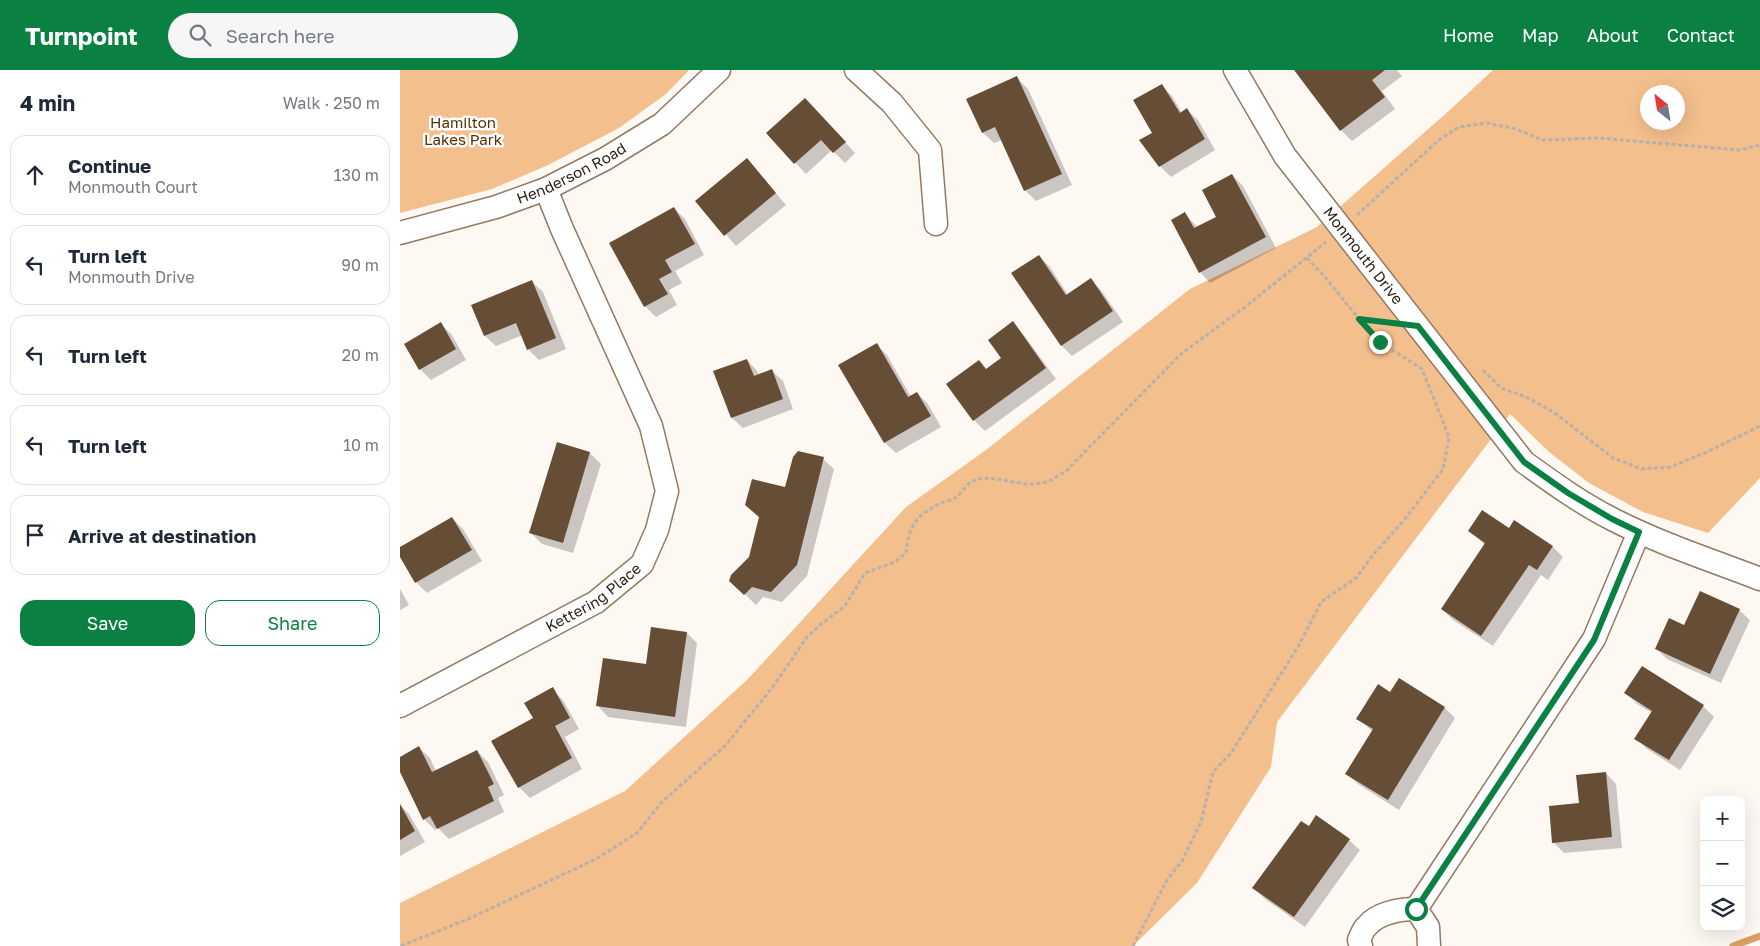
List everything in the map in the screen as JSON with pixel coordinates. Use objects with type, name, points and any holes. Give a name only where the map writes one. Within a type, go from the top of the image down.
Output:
[{"type":"street","name":"Henderson Road","points":[[400,233],[496,207],[546,189],[605,159],[662,124],[719,70]]},
{"type":"street","points":[[856,70],[892,104],[930,150],[936,224]]},
{"type":"street","name":"Monmouth Drive","points":[[1235,70],[1285,156],[1524,462],[1568,493],[1612,519],[1639,532],[1760,579]]},
{"type":"street","name":"Kettering Place","points":[[400,706],[596,602],[642,564],[657,530],[667,491],[651,426],[562,229],[546,189]]},
{"type":"street","points":[[1416,909],[1594,640],[1639,532]]},
{"type":"street","points":[[1361,946],[1359,940],[1367,925],[1386,913],[1416,909]]},
{"type":"street","points":[[1416,909],[1428,927],[1429,946]]},
{"type":"path","points":[[401,946],[468,919],[594,860],[637,833],[662,802],[726,745],[775,684],[806,637],[845,606],[865,573],[895,562],[906,553],[907,539],[912,524],[924,513],[942,502],[955,498],[974,479],[988,478],[1028,484],[1047,482],[1066,471],[1181,354],[1307,258],[1342,229],[1440,139],[1459,127],[1487,123],[1516,129],[1542,140],[1598,138],[1739,150],[1760,145]]},
{"type":"path","points":[[1133,946],[1167,880],[1182,860],[1201,822],[1213,772],[1231,753],[1298,647],[1321,602],[1356,578],[1443,470],[1449,437],[1422,369],[1380,342],[1307,258]]},
{"type":"path","points":[[1359,319],[1418,326]]},
{"type":"path","points":[[1482,369],[1501,388],[1528,398],[1555,413],[1613,458],[1642,469],[1670,466],[1705,453],[1760,426]]},
{"type":"green space","name":"Hamilton Lakes Park","points":[[400,70],[689,70],[666,94],[619,128],[548,165],[492,189],[400,213]]},
{"type":"green space","points":[[1493,70],[1760,70],[1760,478],[1708,533],[1643,512],[1589,483],[1549,452],[1510,414],[1277,722],[1271,767],[1197,883],[1133,946],[400,946],[400,903],[625,791],[747,680],[906,507],[986,450],[1190,289],[1317,227]]},
{"type":"building","points":[[1294,70],[1385,70],[1372,80],[1385,97],[1340,131]]},
{"type":"building","points":[[1017,76],[1062,174],[1024,191],[995,127],[982,133],[966,99]]},
{"type":"building","points":[[1162,84],[1180,113],[1187,108],[1205,139],[1159,167],[1139,140],[1152,133],[1133,100]]},
{"type":"building","points":[[805,98],[846,142],[833,153],[821,140],[794,164],[766,133]]},
{"type":"building","points":[[747,158],[776,193],[724,236],[695,201]]},
{"type":"building","points":[[1232,174],[1266,237],[1199,273],[1171,220],[1185,212],[1194,228],[1216,217],[1202,190]]},
{"type":"building","points":[[674,207],[695,244],[665,260],[672,272],[659,279],[668,294],[644,307],[609,243]]},
{"type":"building","points":[[1039,255],[1066,295],[1091,278],[1113,311],[1061,346],[1011,273]]},
{"type":"building","points":[[532,280],[556,338],[527,350],[516,323],[484,336],[471,305]]},
{"type":"building","points":[[1013,321],[1046,368],[973,421],[946,384],[979,360],[986,369],[1001,358],[988,340]]},
{"type":"building","points":[[441,322],[456,349],[419,370],[404,344]]},
{"type":"building","points":[[877,343],[908,397],[917,392],[931,416],[884,443],[838,365]]},
{"type":"building","points":[[747,359],[754,376],[772,369],[783,399],[731,418],[713,371]]},
{"type":"building","points":[[557,442],[590,452],[563,543],[529,533]]},
{"type":"building","points":[[798,451],[824,457],[797,565],[771,592],[752,587],[744,595],[729,581],[731,575],[749,557],[759,517],[745,505],[752,479],[785,487],[793,457]]},
{"type":"building","points":[[1482,510],[1509,528],[1514,520],[1553,546],[1537,570],[1529,565],[1481,636],[1441,609],[1485,543],[1468,531]]},
{"type":"building","points":[[452,517],[472,550],[415,583],[400,557],[400,547]]},
{"type":"building","points":[[1700,591],[1740,609],[1710,674],[1655,649],[1669,618],[1684,625]]},
{"type":"building","points":[[651,627],[687,632],[675,717],[596,706],[603,658],[646,664]]},
{"type":"building","points":[[1642,666],[1704,705],[1669,760],[1634,739],[1652,711],[1624,693]]},
{"type":"building","points":[[1399,678],[1445,707],[1388,800],[1345,774],[1373,729],[1356,719],[1378,684],[1390,692]]},
{"type":"building","points":[[553,687],[570,718],[555,726],[572,758],[518,788],[491,741],[533,718],[524,703]]},
{"type":"building","points":[[419,746],[432,772],[477,750],[494,784],[488,787],[494,801],[437,829],[430,816],[423,820],[400,772],[400,757]]},
{"type":"building","points":[[1606,772],[1612,837],[1552,843],[1549,806],[1579,803],[1576,775]]},
{"type":"building","points":[[400,804],[415,831],[400,840]]},
{"type":"building","points":[[1316,815],[1350,839],[1294,917],[1252,888],[1301,821],[1309,826]]},
{"type":"waterway","points":[[1733,946],[1760,936]]},
{"type":"route","points":[[1380,342],[1359,319],[1418,326],[1524,462],[1568,493],[1612,519],[1639,532],[1594,640],[1416,909]]}]
